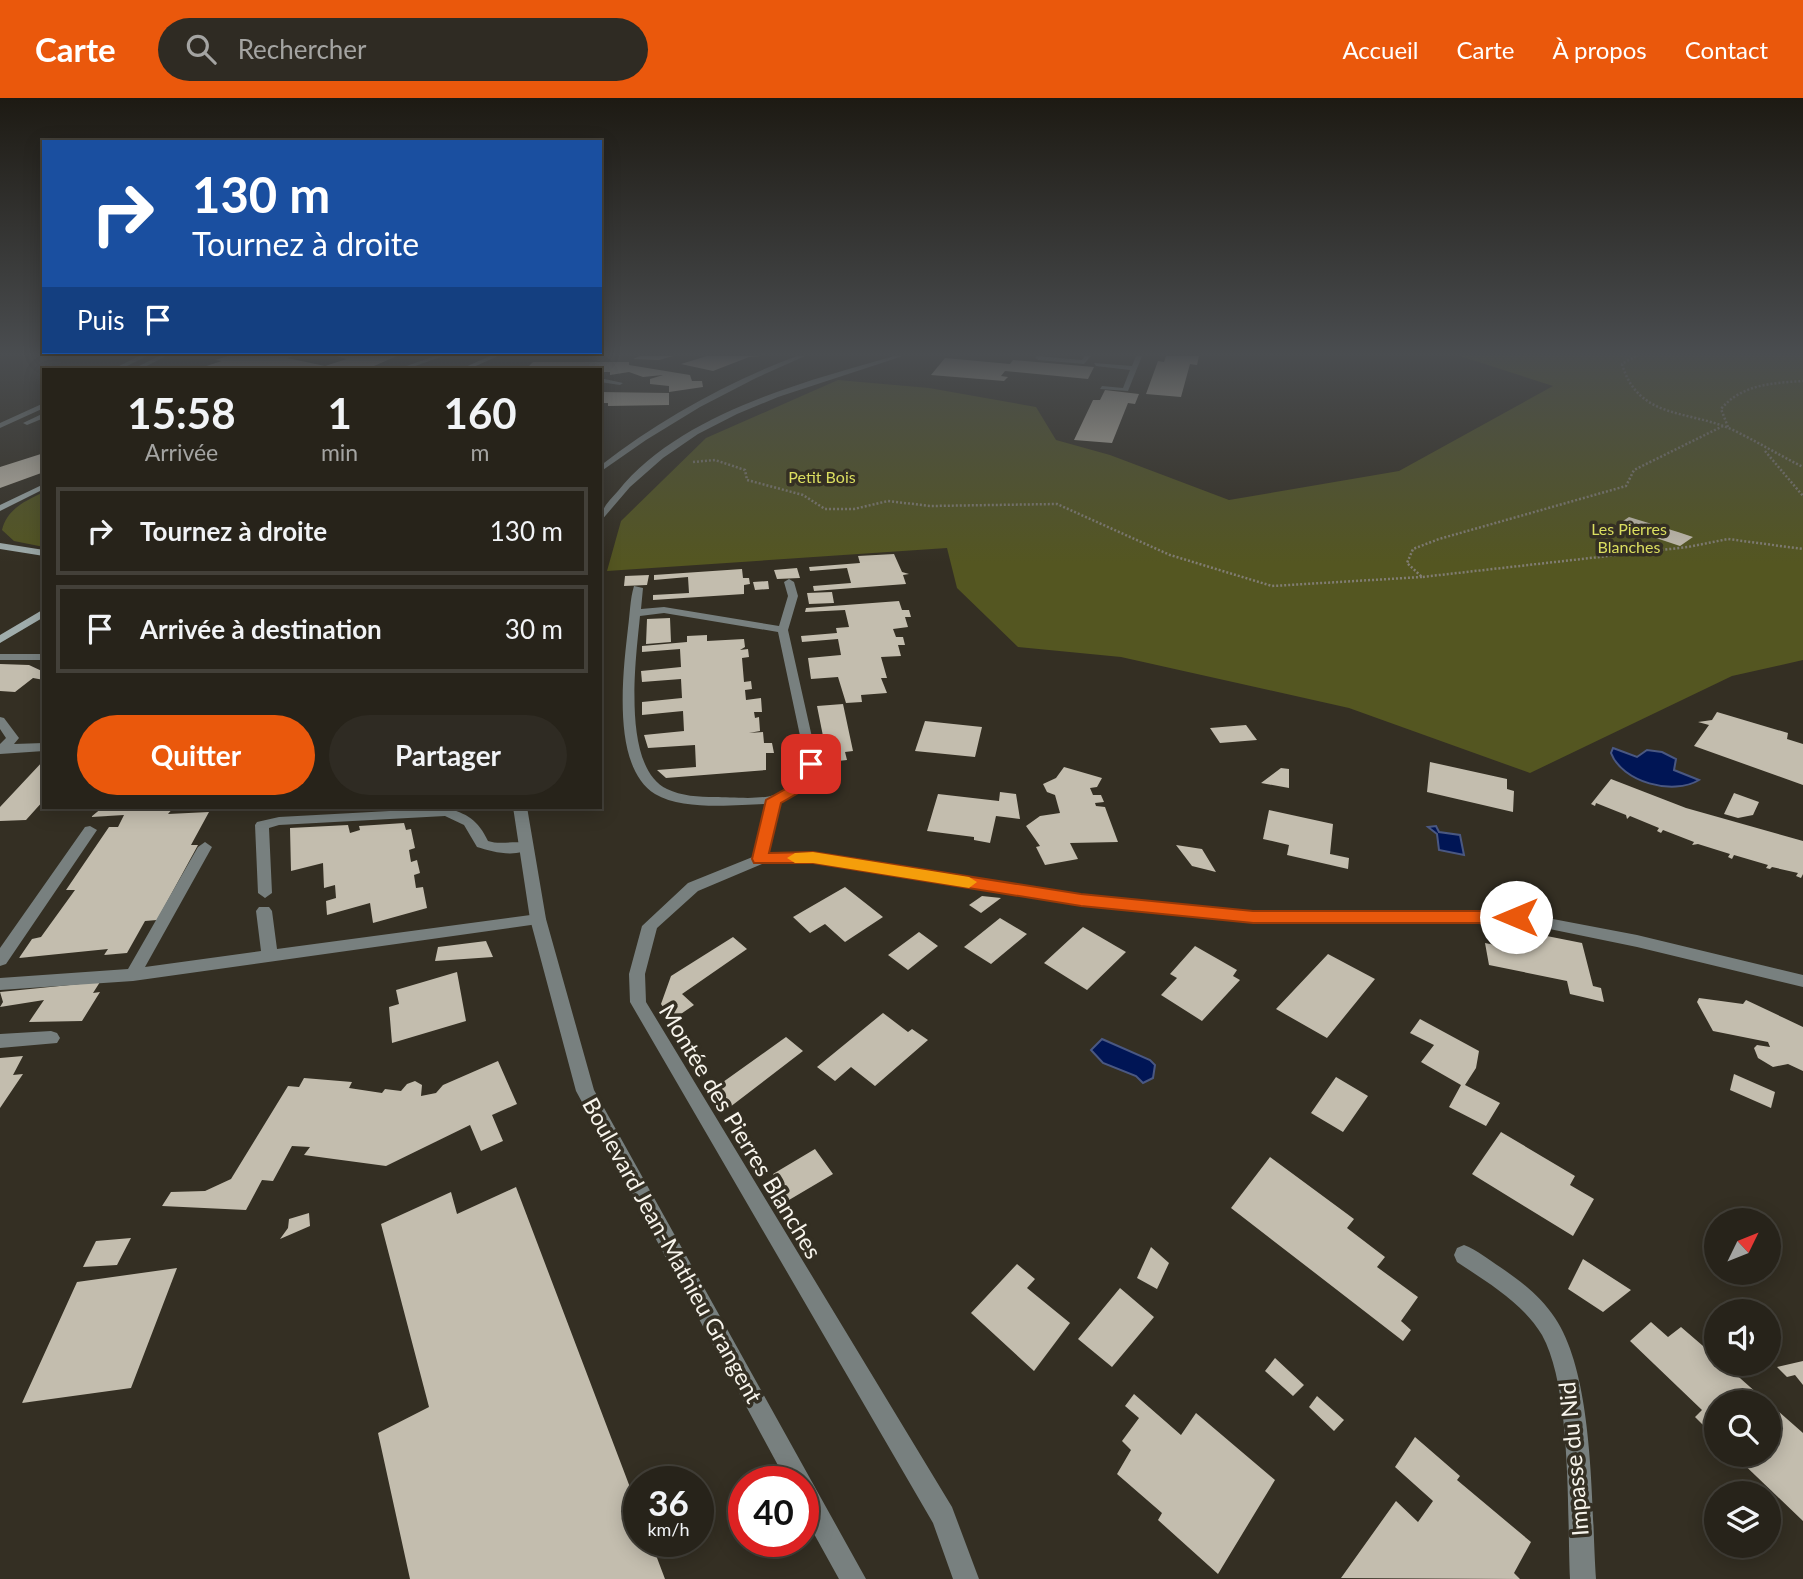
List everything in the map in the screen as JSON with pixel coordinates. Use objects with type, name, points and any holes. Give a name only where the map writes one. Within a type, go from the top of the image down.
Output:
[{"type":"main road","points":[[1,507],[42,487]]},
{"type":"main road","points":[[0,546],[42,553]]},
{"type":"main road","points":[[0,640],[42,613]]},
{"type":"street","points":[[602,468],[619,454],[668,425]]},
{"type":"street","points":[[602,517],[649,465],[712,425]]},
{"type":"street","points":[[638,588],[628,687],[634,751],[643,777],[659,792],[693,800],[774,800],[804,785],[811,764],[783,630],[793,596],[789,582]]},
{"type":"street","points":[[635,613],[664,610],[783,630]]},
{"type":"street","points":[[0,657],[42,657]]},
{"type":"street","points":[[0,721],[13,738],[2,749]]},
{"type":"street","points":[[2,749],[42,747]]},
{"type":"street","points":[[760,859],[774,800]]},
{"type":"street","name":"Boulevard Jean-Mathieu Grangent","points":[[520,809],[538,919],[585,1091],[791,1466]]},
{"type":"street","points":[[265,893],[262,825],[279,821],[444,811],[463,815],[473,823],[482,844],[498,849],[525,846]]},
{"type":"street","points":[[0,960],[90,830]]},
{"type":"street","points":[[133,975],[205,847]]},
{"type":"street","name":"Montée des Pierres Blanches","points":[[966,1579],[943,1516],[638,1002],[637,974],[650,926],[693,887],[760,859],[813,858],[1081,900],[1253,917],[1516,917],[1803,981]]},
{"type":"street","points":[[264,911],[270,957]]},
{"type":"street","points":[[0,984],[133,975],[538,919]]},
{"type":"street","points":[[0,1041],[51,1038]]},
{"type":"street","name":"Impasse du Nid","points":[[1464,1255],[1515,1289],[1549,1328],[1570,1384],[1583,1579]]},
{"type":"street","points":[[819,1518],[853,1579]]},
{"type":"path","points":[[1719,425],[1803,467]]},
{"type":"path","points":[[1422,577],[1407,564],[1413,549],[1439,539],[1626,486],[1634,470],[1723,426]]},
{"type":"path","points":[[1762,447],[1803,496]]},
{"type":"path","points":[[649,465],[715,460],[745,470],[747,480],[803,495],[825,509],[854,509],[888,501],[930,506],[1057,505],[1080,512],[1170,555],[1272,586],[1422,577],[1688,547],[1728,539],[1803,549]]},
{"type":"green space","name":"Les Pierres Blanches","points":[[735,425],[1047,425],[1056,440],[1110,455],[1229,500],[1399,471],[1482,425],[1803,425],[1803,660],[1732,676],[1530,773],[1349,708],[1121,657],[1018,647],[957,588],[947,548],[607,571],[621,521],[706,438]]},
{"type":"green space","points":[[42,493],[42,547],[14,541],[2,530],[8,516],[24,502]]},
{"type":"shaded area","points":[[1613,748],[1637,757],[1647,750],[1662,752],[1676,759],[1674,770],[1699,780],[1676,787],[1637,779],[1617,763],[1611,753]]},
{"type":"shaded area","points":[[1436,826],[1439,832],[1460,835],[1464,855],[1439,850],[1437,834],[1428,827]]},
{"type":"shaded area","points":[[1102,1039],[1150,1060],[1155,1065],[1153,1078],[1143,1083],[1136,1076],[1103,1063],[1091,1050]]},
{"type":"building","points":[[1081,425],[1119,425],[1112,443],[1074,440]]},
{"type":"building","points":[[42,454],[42,473],[0,488],[0,467]]},
{"type":"building","points":[[1629,517],[1693,537],[1680,546],[1617,525]]},
{"type":"building","points":[[894,554],[902,572],[909,574],[903,575],[906,584],[814,591],[813,586],[851,583],[847,568],[810,571],[809,567],[860,563],[858,556]]},
{"type":"building","points":[[797,568],[800,578],[777,579],[774,570]]},
{"type":"building","points":[[742,569],[743,578],[749,578],[750,584],[744,585],[744,594],[653,600],[653,595],[689,593],[688,577],[654,580],[654,575]]},
{"type":"building","points":[[649,575],[647,585],[624,586],[625,576]]},
{"type":"building","points":[[768,581],[769,589],[755,590],[753,582]]},
{"type":"building","points":[[832,592],[834,603],[809,604],[807,593]]},
{"type":"building","points":[[899,601],[902,610],[909,610],[911,617],[905,617],[908,627],[893,629],[896,637],[903,637],[905,645],[898,645],[901,656],[881,657],[887,678],[881,678],[887,693],[861,695],[862,702],[846,703],[838,677],[811,679],[808,658],[841,655],[838,639],[802,642],[801,636],[837,633],[836,628],[849,627],[845,610],[805,612],[806,608]]},
{"type":"building","points":[[670,618],[671,642],[646,644],[647,619]]},
{"type":"building","points":[[707,635],[707,641],[744,639],[745,647],[740,650],[748,649],[749,657],[742,658],[744,682],[751,681],[752,689],[745,690],[746,700],[761,698],[762,712],[754,712],[755,718],[759,717],[760,731],[749,733],[763,732],[764,743],[772,743],[774,753],[766,753],[766,770],[666,778],[657,770],[696,767],[695,745],[648,748],[644,735],[684,731],[683,711],[642,715],[642,702],[682,698],[681,679],[642,682],[641,671],[681,667],[680,649],[642,652],[642,646],[687,642],[687,636]]},
{"type":"building","points":[[0,664],[29,665],[42,671],[42,680],[33,678],[15,692],[0,691]]},
{"type":"building","points":[[843,704],[853,751],[845,752],[847,760],[838,761],[839,764],[835,765],[833,761],[828,761],[817,706]]},
{"type":"building","points":[[1717,712],[1788,733],[1787,739],[1803,744],[1803,785],[1694,746],[1709,725],[1698,722],[1712,720]]},
{"type":"building","points":[[925,721],[982,727],[975,757],[915,751]]},
{"type":"building","points":[[1246,725],[1257,740],[1220,743],[1210,728]]},
{"type":"building","points":[[42,762],[42,802],[26,820],[0,821],[0,807]]},
{"type":"building","points":[[1430,762],[1507,779],[1507,789],[1514,791],[1513,812],[1427,792]]},
{"type":"building","points":[[1064,767],[1102,778],[1097,787],[1090,788],[1093,795],[1101,795],[1104,802],[1095,803],[1096,806],[1105,807],[1118,842],[1070,843],[1078,859],[1045,865],[1036,847],[1040,846],[1026,826],[1040,816],[1060,813],[1055,795],[1047,792],[1043,784],[1056,778]]},
{"type":"building","points":[[1281,768],[1289,769],[1289,788],[1261,783]]},
{"type":"building","points":[[1611,779],[1686,808],[1803,841],[1801,878],[1796,876],[1798,873],[1766,868],[1768,865],[1734,855],[1732,859],[1728,857],[1730,854],[1698,844],[1692,845],[1694,842],[1663,830],[1661,833],[1657,831],[1659,828],[1630,816],[1627,819],[1626,815],[1596,803],[1595,806],[1591,804]]},
{"type":"building","points":[[1000,792],[1016,794],[1020,819],[996,816],[990,843],[974,840],[974,837],[927,831],[938,794],[999,801]]},
{"type":"building","points":[[1734,793],[1759,802],[1753,815],[1738,818],[1724,814]]},
{"type":"building","points":[[101,809],[172,809],[168,814],[209,812],[191,845],[198,845],[157,920],[145,921],[127,953],[104,955],[108,949],[19,958],[32,939],[41,937],[75,890],[66,890],[109,827],[118,827],[124,815],[91,817]]},
{"type":"building","points":[[1269,810],[1333,824],[1330,854],[1349,858],[1348,869],[1287,855],[1289,845],[1263,839]]},
{"type":"building","points":[[404,823],[406,830],[411,829],[415,848],[409,850],[411,862],[417,860],[420,873],[414,875],[416,888],[423,887],[427,908],[373,923],[370,903],[327,915],[326,901],[336,898],[335,885],[324,888],[323,863],[291,871],[290,828],[348,825],[350,833],[360,830],[359,826]]},
{"type":"building","points":[[1176,845],[1202,849],[1216,872],[1192,866]]},
{"type":"building","points":[[845,887],[883,917],[845,942],[825,924],[810,933],[793,917]]},
{"type":"building","points":[[982,896],[1001,898],[981,913],[969,905]]},
{"type":"building","points":[[1000,918],[1027,934],[991,964],[964,947]]},
{"type":"building","points":[[1492,925],[1582,943],[1593,986],[1601,988],[1604,1002],[1570,994],[1567,981],[1489,965],[1485,943],[1495,945]]},
{"type":"building","points":[[1083,927],[1126,952],[1087,990],[1044,963]]},
{"type":"building","points":[[919,932],[938,946],[908,970],[888,955]]},
{"type":"building","points":[[733,937],[747,949],[682,994],[694,1005],[672,1020],[661,1004],[671,976]]},
{"type":"building","points":[[486,941],[493,957],[435,961],[438,947]]},
{"type":"building","points":[[1195,946],[1237,970],[1233,976],[1240,980],[1202,1021],[1161,995],[1177,978],[1170,974]]},
{"type":"building","points":[[1328,954],[1375,979],[1327,1038],[1276,1009]]},
{"type":"building","points":[[457,972],[466,1021],[392,1043],[389,1007],[399,1004],[396,990]]},
{"type":"building","points":[[100,982],[93,993],[100,992],[82,1021],[29,1022],[44,1000],[0,1007],[3,1002],[0,992]]},
{"type":"building","points":[[1699,998],[1743,1004],[1746,1000],[1803,1027],[1803,1071],[1788,1064],[1773,1067],[1758,1058],[1754,1048],[1757,1045],[1770,1047],[1768,1042],[1713,1031],[1697,1002]]},
{"type":"building","points":[[883,1013],[908,1032],[912,1029],[928,1040],[875,1086],[851,1067],[835,1081],[817,1067]]},
{"type":"building","points":[[1420,1019],[1479,1051],[1476,1068],[1465,1085],[1500,1103],[1486,1126],[1449,1107],[1461,1085],[1421,1062],[1434,1045],[1410,1033]]},
{"type":"building","points":[[786,1037],[803,1051],[730,1107],[716,1087]]},
{"type":"building","points":[[23,1056],[13,1075],[23,1074],[0,1108],[0,1058]]},
{"type":"building","points":[[498,1061],[517,1104],[492,1115],[503,1141],[481,1151],[470,1125],[386,1166],[304,1155],[310,1147],[292,1146],[273,1181],[262,1180],[246,1210],[162,1206],[171,1192],[205,1191],[231,1179],[288,1086],[299,1087],[304,1078],[352,1082],[349,1088],[382,1093],[385,1089],[401,1091],[407,1084],[415,1081],[422,1085],[421,1096],[436,1093],[443,1085]]},
{"type":"building","points":[[1734,1074],[1775,1092],[1771,1108],[1730,1090]]},
{"type":"building","points":[[1336,1077],[1368,1096],[1343,1132],[1311,1113]]},
{"type":"building","points":[[1501,1132],[1575,1176],[1570,1185],[1594,1199],[1573,1236],[1472,1174]]},
{"type":"building","points":[[815,1149],[833,1174],[789,1200],[773,1174]]},
{"type":"building","points":[[1270,1157],[1354,1219],[1347,1228],[1385,1257],[1377,1267],[1418,1297],[1401,1321],[1411,1330],[1403,1341],[1231,1208]]},
{"type":"building","points":[[516,1187],[623,1469],[623,1557],[657,1557],[665,1579],[410,1579],[378,1433],[429,1407],[381,1224],[451,1192],[457,1214]]},
{"type":"building","points":[[309,1213],[310,1226],[280,1239],[288,1228],[289,1219]]},
{"type":"building","points":[[131,1238],[117,1265],[83,1267],[96,1241]]},
{"type":"building","points":[[1151,1247],[1169,1263],[1157,1289],[1137,1278]]},
{"type":"building","points":[[1583,1259],[1631,1290],[1603,1312],[1568,1289]]},
{"type":"building","points":[[1017,1264],[1035,1279],[1027,1288],[1070,1323],[1034,1371],[971,1313]]},
{"type":"building","points":[[177,1268],[131,1388],[22,1403],[77,1282]]},
{"type":"building","points":[[1120,1288],[1154,1317],[1112,1367],[1078,1339]]},
{"type":"building","points":[[1651,1322],[1668,1337],[1681,1327],[1704,1347],[1704,1376],[1738,1376],[1753,1390],[1704,1390],[1704,1426],[1695,1417],[1702,1410],[1630,1341]]},
{"type":"building","points":[[1275,1358],[1304,1385],[1293,1396],[1265,1371]]},
{"type":"building","points":[[1803,1361],[1803,1385],[1795,1375],[1787,1377],[1781,1371],[1781,1366]]},
{"type":"building","points":[[1134,1394],[1181,1435],[1196,1413],[1275,1480],[1218,1574],[1158,1520],[1162,1513],[1117,1474],[1131,1450],[1122,1441],[1139,1418],[1125,1406]]},
{"type":"building","points":[[1317,1396],[1344,1420],[1334,1431],[1309,1407]]},
{"type":"building","points":[[1781,1414],[1803,1433],[1803,1521],[1781,1500],[1781,1481],[1761,1481],[1747,1467],[1781,1467]]},
{"type":"building","points":[[1415,1437],[1460,1476],[1457,1480],[1531,1542],[1514,1573],[1520,1579],[1341,1578],[1396,1501],[1418,1522],[1433,1501],[1395,1467]]},
{"type":"slow traffic","points":[[795,858],[813,858],[969,882]]},
{"type":"route","points":[[811,764],[804,785],[774,800],[760,859],[813,858],[1081,900],[1253,917],[1516,917]]},
{"type":"park label","name":"Petit Bois","points":[[822,476]]}]
